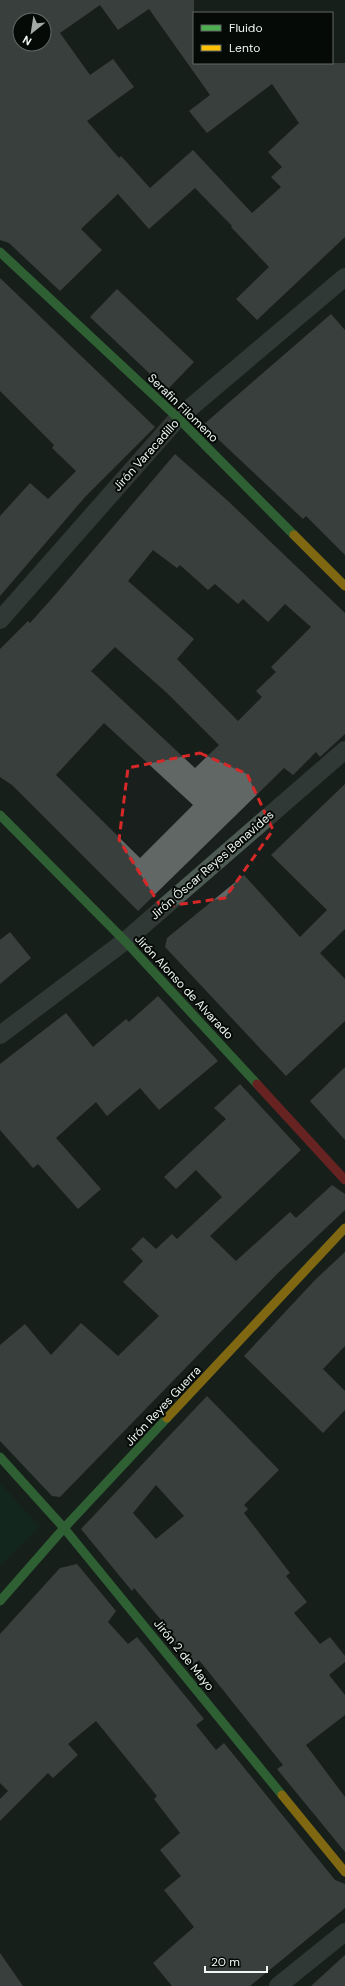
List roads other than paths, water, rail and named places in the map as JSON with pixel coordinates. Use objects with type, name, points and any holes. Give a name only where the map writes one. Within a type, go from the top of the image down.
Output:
[{"type":"street","name":"Serafin Filomeno","points":[[0,252],[178,418],[345,586]]},
{"type":"street","name":"Jirón Varacadillo","points":[[0,620],[178,418],[345,277]]},
{"type":"street","name":"Jirón Óscar Reyes Benavides","points":[[0,1036],[125,941],[345,750]]},
{"type":"street","name":"Jirón Alonso de Alvarado","points":[[0,815],[125,941],[345,1180]]},
{"type":"street","name":"Jirón Reyes Guerra","points":[[0,1601],[64,1528],[345,1228]]},
{"type":"street","name":"Jirón 2 de Mayo","points":[[0,1457],[64,1528],[345,1872]]},
{"type":"street","points":[[278,1986],[345,1932]]}]
